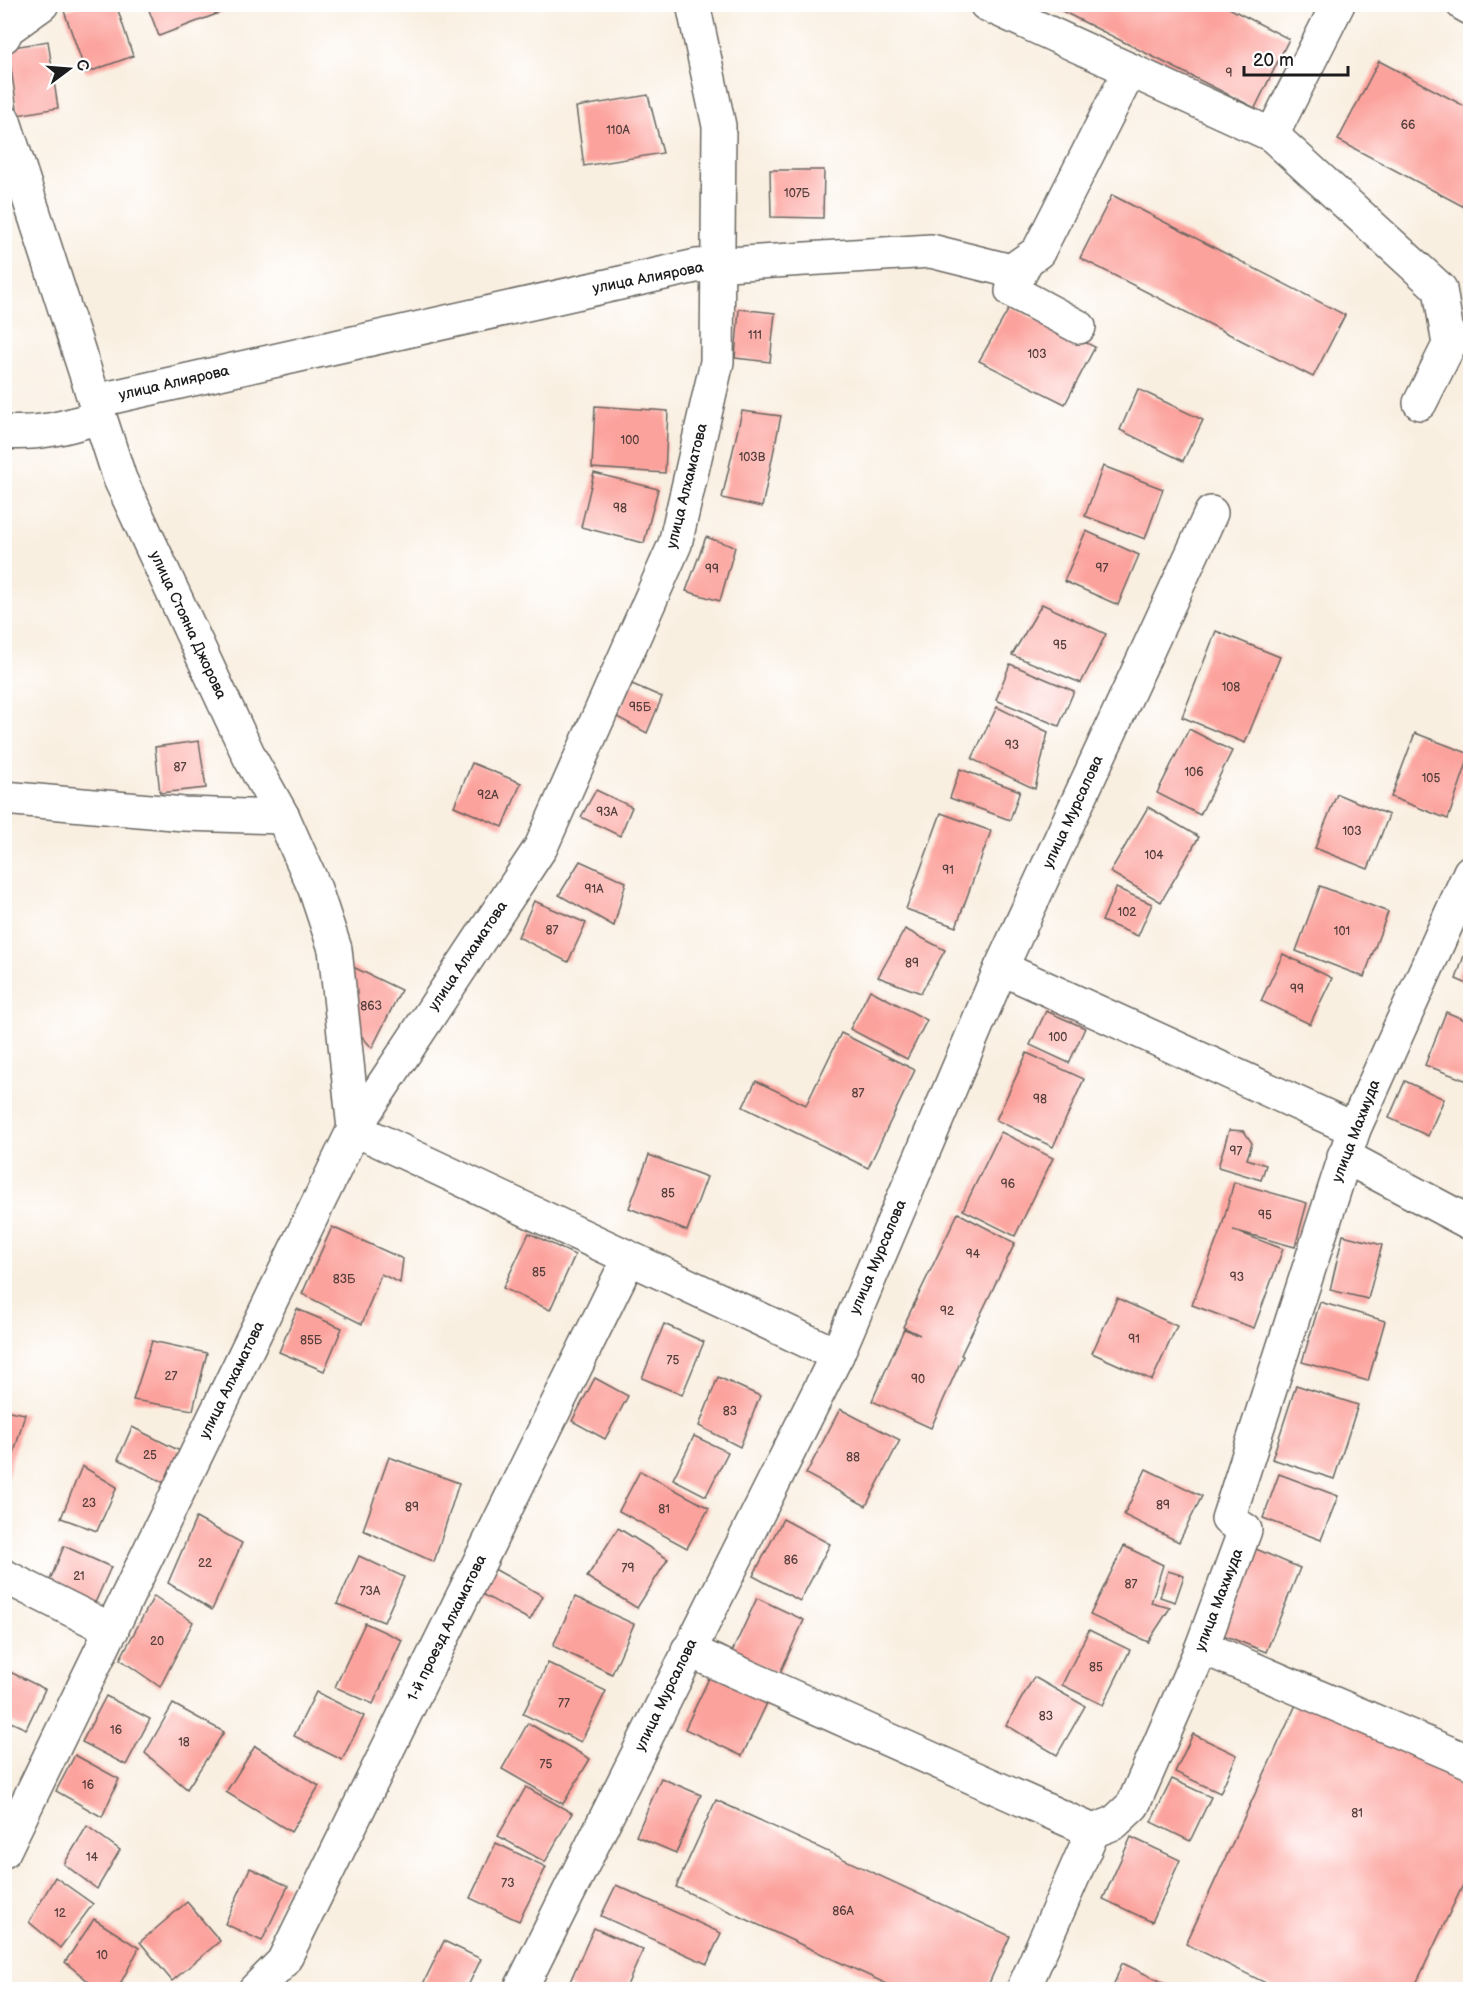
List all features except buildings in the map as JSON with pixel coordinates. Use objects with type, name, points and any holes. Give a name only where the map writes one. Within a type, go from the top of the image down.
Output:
[{"type":"street","points":[[4,36],[7,28],[42,4]]},
{"type":"street","name":"улица Алхаматова","points":[[4,1851],[354,1129],[541,847],[675,544],[717,362],[719,126],[693,4]]},
{"type":"street","points":[[986,4],[1272,135],[1440,289],[1449,345],[1420,403]]},
{"type":"street","points":[[1463,4],[1470,8]]},
{"type":"street","points":[[1272,135],[1336,5]]},
{"type":"street","points":[[1079,327],[1012,291],[1026,261],[1038,252],[1130,70]]},
{"type":"street","name":"улица Стояна Джорова","points":[[4,121],[125,489],[250,758],[283,817],[315,889],[336,949],[354,1129]]},
{"type":"street","name":"улица Алиярова","points":[[4,432],[28,434],[61,429],[97,409],[696,266],[931,250],[1011,271],[1026,261]]},
{"type":"street","name":"улица Мурсалова","points":[[520,1989],[837,1355],[1001,968],[1210,513]]},
{"type":"street","points":[[4,798],[184,814],[283,817]]},
{"type":"street","name":"улица Махмуда","points":[[1093,1831],[1114,1823],[1133,1805],[1202,1647],[1245,1530],[1228,1519],[1349,1143],[1470,872]]},
{"type":"street","points":[[1001,968],[1349,1143],[1470,1223]]},
{"type":"street","points":[[354,1129],[837,1355]]},
{"type":"street","name":"1-й проезд Алхаматова","points":[[255,1989],[283,1962],[629,1258]]},
{"type":"street","points":[[4,1576],[112,1630]]},
{"type":"street","points":[[1202,1647],[1470,1762]]},
{"type":"street","points":[[688,1650],[1093,1831],[1023,1989]]}]
